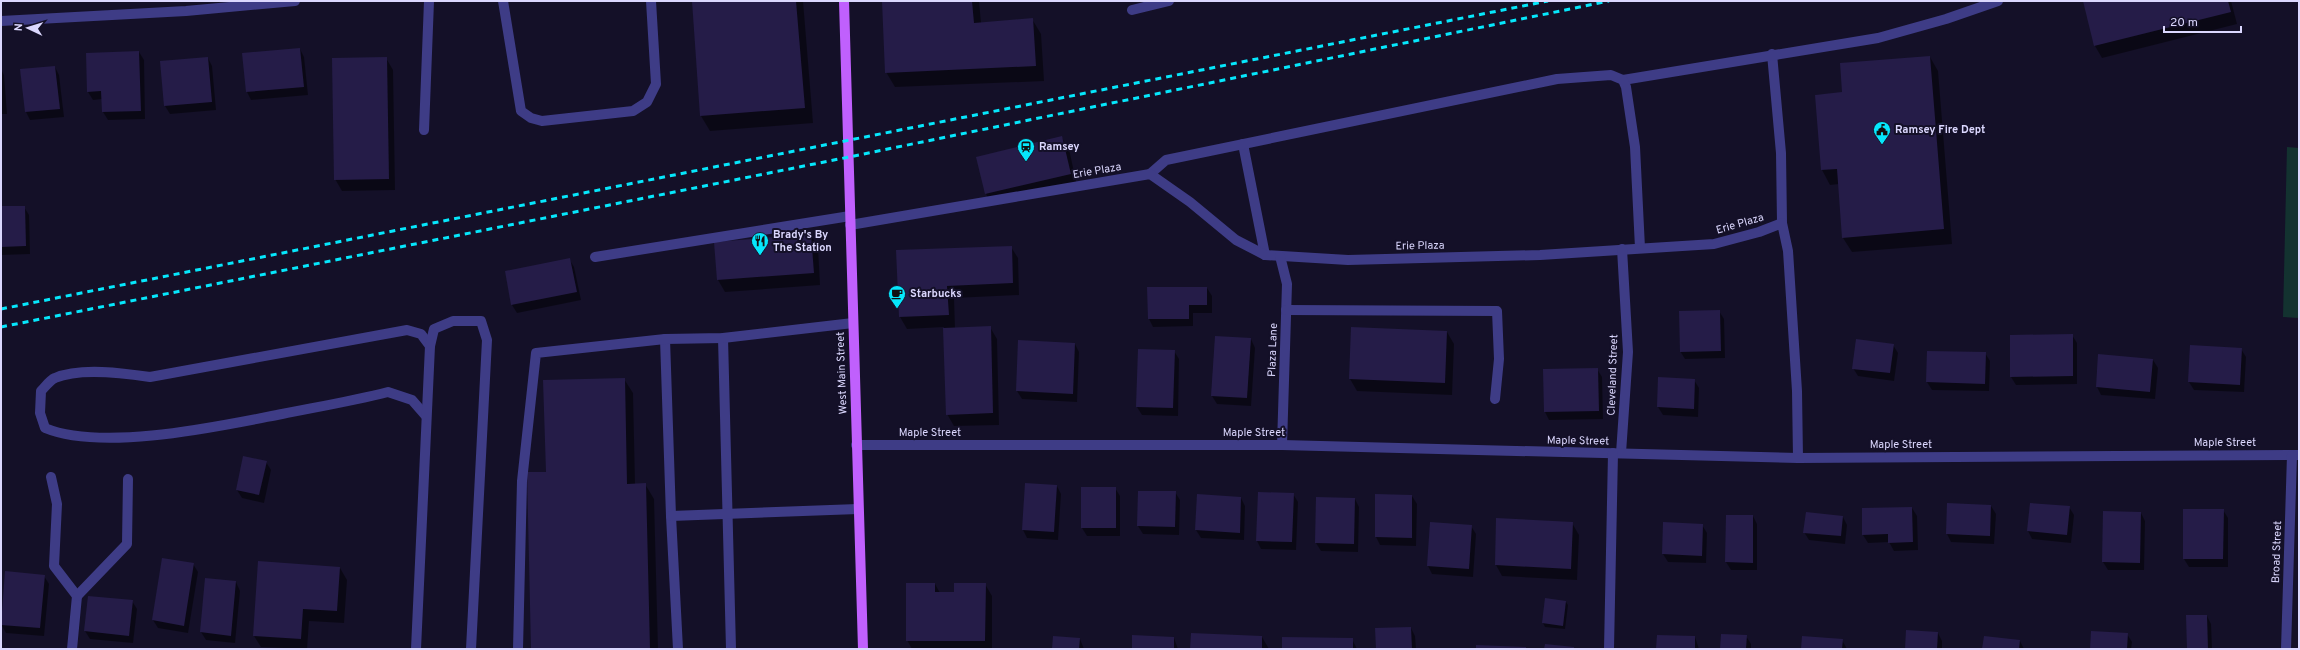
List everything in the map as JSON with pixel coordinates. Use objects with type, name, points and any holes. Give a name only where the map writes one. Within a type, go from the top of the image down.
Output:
[{"type":"main road","name":"West Main Street","points":[[844,1],[862,649]]},
{"type":"street","points":[[1,21],[186,6],[295,1]]},
{"type":"street","points":[[424,130],[429,1]]},
{"type":"street","points":[[503,1],[521,111],[531,118],[542,121],[633,111],[647,102],[656,84],[651,1]]},
{"type":"street","points":[[1132,10],[1169,1]]},
{"type":"street","points":[[1150,174],[1166,160],[1558,79],[1612,74],[1623,80],[1705,68],[1772,54],[1878,38],[1946,20],[1998,1]]},
{"type":"street","points":[[1772,54],[1781,153],[1782,223],[1788,251],[1797,392],[1798,458]]},
{"type":"street","points":[[1623,80],[1635,147],[1640,248]]},
{"type":"street","points":[[1243,144],[1265,255]]},
{"type":"street","name":"Erie Plaza","points":[[595,257],[1150,174],[1190,202],[1236,240],[1265,255],[1348,260],[1540,255],[1714,244],[1760,232],[1782,223]]},
{"type":"street","name":"Cleveland Street","points":[[1609,649],[1617,453],[1628,352],[1622,249]]},
{"type":"street","name":"Plaza Lane","points":[[1280,256],[1287,284],[1282,445]]},
{"type":"street","points":[[1286,310],[1497,311],[1499,359],[1495,399]]},
{"type":"street","points":[[416,649],[430,346],[434,329],[453,321],[481,321],[487,340],[471,649]]},
{"type":"street","points":[[518,649],[522,481],[536,353],[665,339],[723,338],[853,322]]},
{"type":"street","points":[[426,416],[412,400],[388,392],[253,420],[181,432],[94,438],[60,435],[45,428],[40,413],[42,391],[50,382],[54,378],[79,373],[123,372],[150,377],[407,330],[421,334],[430,346]]},
{"type":"street","points":[[723,338],[731,649]]},
{"type":"street","points":[[665,339],[671,516],[678,649]]},
{"type":"street","name":"Maple Street","points":[[856,445],[1282,445],[1798,458],[2295,455]]},
{"type":"street","name":"Broad Street","points":[[2286,649],[2295,455]]},
{"type":"street","points":[[51,477],[57,504],[54,566],[77,596]]},
{"type":"street","points":[[72,649],[77,596],[127,544],[128,479]]},
{"type":"street","points":[[671,516],[858,509]]},
{"type":"green space","points":[[2287,147],[2299,148],[2299,318],[2283,317]]},
{"type":"building","points":[[692,1],[796,1],[805,108],[700,116]]},
{"type":"building","points":[[882,1],[972,1],[974,23],[1033,18],[1036,66],[885,73]]},
{"type":"building","points":[[2083,1],[2228,1],[2231,12],[2094,46]]},
{"type":"building","points":[[300,48],[304,87],[246,92],[242,53]]},
{"type":"building","points":[[139,51],[141,111],[102,112],[101,91],[87,92],[86,53]]},
{"type":"building","points":[[1930,56],[1944,229],[1842,238],[1837,169],[1821,170],[1815,95],[1842,92],[1840,63]]},
{"type":"building","points":[[208,57],[212,102],[164,106],[160,61]]},
{"type":"building","points":[[387,57],[389,179],[334,180],[332,58]]},
{"type":"building","points":[[55,66],[60,109],[25,112],[20,69]]},
{"type":"building","points":[[1062,136],[1071,174],[985,194],[976,157]]},
{"type":"building","points":[[1,206],[25,206],[26,246],[1,247]]},
{"type":"building","points":[[811,234],[814,273],[717,280],[714,242]]},
{"type":"building","points":[[1012,246],[1013,283],[947,286],[949,315],[899,317],[896,250]]},
{"type":"building","points":[[570,258],[577,292],[511,305],[505,271]]},
{"type":"building","points":[[1147,287],[1207,287],[1207,305],[1189,305],[1189,319],[1148,319]]},
{"type":"building","points":[[1720,310],[1721,351],[1680,352],[1679,311]]},
{"type":"building","points":[[991,326],[993,413],[946,415],[943,328]]},
{"type":"building","points":[[1351,327],[1447,331],[1445,383],[1349,379]]},
{"type":"building","points":[[2073,334],[2073,376],[2010,377],[2010,335]]},
{"type":"building","points":[[1215,336],[1251,338],[1247,398],[1211,396]]},
{"type":"building","points":[[1856,339],[1894,344],[1890,373],[1852,369]]},
{"type":"building","points":[[1018,340],[1075,343],[1073,394],[1016,391]]},
{"type":"building","points":[[2190,345],[2242,348],[2240,385],[2188,382]]},
{"type":"building","points":[[1138,349],[1175,350],[1173,408],[1136,407]]},
{"type":"building","points":[[1927,351],[1986,352],[1985,384],[1926,382]]},
{"type":"building","points":[[2098,354],[2153,359],[2150,392],[2096,387]]},
{"type":"building","points":[[1598,368],[1599,411],[1544,412],[1543,369]]},
{"type":"building","points":[[1658,377],[1695,379],[1694,409],[1657,407]]},
{"type":"building","points":[[625,378],[627,484],[646,483],[650,649],[531,649],[527,472],[546,472],[543,380]]},
{"type":"building","points":[[243,456],[267,461],[259,495],[236,490]]},
{"type":"building","points":[[1025,483],[1057,485],[1054,532],[1022,530]]},
{"type":"building","points":[[1081,487],[1116,487],[1116,528],[1081,528]]},
{"type":"building","points":[[1138,491],[1176,491],[1175,527],[1137,526]]},
{"type":"building","points":[[1258,492],[1294,493],[1292,542],[1256,541]]},
{"type":"building","points":[[1197,494],[1241,497],[1240,533],[1195,530]]},
{"type":"building","points":[[1375,494],[1412,495],[1412,538],[1375,537]]},
{"type":"building","points":[[1316,497],[1355,498],[1354,544],[1315,543]]},
{"type":"building","points":[[1947,503],[1991,505],[1990,536],[1946,534]]},
{"type":"building","points":[[2030,503],[2070,506],[2067,535],[2027,531]]},
{"type":"building","points":[[1912,507],[1913,542],[1888,543],[1888,534],[1862,535],[1862,508]]},
{"type":"building","points":[[2183,509],[2224,509],[2223,559],[2183,559]]},
{"type":"building","points":[[2103,511],[2141,512],[2140,563],[2102,562]]},
{"type":"building","points":[[1806,512],[1843,516],[1841,536],[1803,533]]},
{"type":"building","points":[[1726,515],[1753,515],[1753,563],[1725,562]]},
{"type":"building","points":[[1496,518],[1573,522],[1571,569],[1495,565]]},
{"type":"building","points":[[1430,522],[1472,525],[1469,569],[1427,566]]},
{"type":"building","points":[[1663,522],[1703,524],[1702,556],[1662,554]]},
{"type":"building","points":[[162,558],[194,563],[184,626],[152,620]]},
{"type":"building","points":[[258,561],[340,567],[337,611],[303,609],[301,639],[253,636]]},
{"type":"building","points":[[5,571],[45,575],[40,628],[1,625]]},
{"type":"building","points":[[205,578],[236,581],[231,636],[200,632]]},
{"type":"building","points":[[906,583],[935,583],[935,592],[954,592],[954,583],[986,583],[985,641],[906,641]]},
{"type":"building","points":[[88,596],[133,600],[129,636],[84,631]]},
{"type":"building","points":[[1545,598],[1566,601],[1563,626],[1542,623]]},
{"type":"building","points":[[2186,615],[2207,615],[2208,649],[2187,649]]},
{"type":"building","points":[[1411,627],[1412,649],[1376,649],[1375,628]]},
{"type":"building","points":[[1906,630],[1938,632],[1937,649],[1905,649]]},
{"type":"building","points":[[2091,631],[2128,633],[2127,649],[2090,649]]},
{"type":"building","points":[[1191,633],[1262,636],[1262,649],[1190,649]]},
{"type":"building","points":[[1721,634],[1747,635],[1746,649],[1720,649]]},
{"type":"building","points":[[1132,635],[1174,637],[1174,649],[1132,649]]},
{"type":"building","points":[[1657,635],[1695,636],[1695,649],[1656,649]]},
{"type":"building","points":[[1053,636],[1080,638],[1079,649],[1052,649]]},
{"type":"building","points":[[1802,636],[1843,639],[1842,649],[1801,649]]},
{"type":"building","points":[[1984,636],[2020,640],[2019,649],[1982,649]]},
{"type":"building","points":[[1282,637],[1353,638],[1353,649],[1282,649]]},
{"type":"building","points":[[1545,644],[1574,647],[1574,649],[1544,649]]},
{"type":"building","points":[[1476,645],[1526,647],[1526,649],[1476,649]]},
{"type":"railway","points":[[1,309],[1548,1]]},
{"type":"railway","points":[[1,327],[849,157],[1609,1]]},
{"type":"place","name":"Ramsey Fire Dept","points":[[1882,145]]},
{"type":"place","name":"Ramsey","points":[[1026,162]]},
{"type":"place","name":"Brady's By The Station","points":[[760,256]]},
{"type":"place","name":"Starbucks","points":[[897,309]]}]
